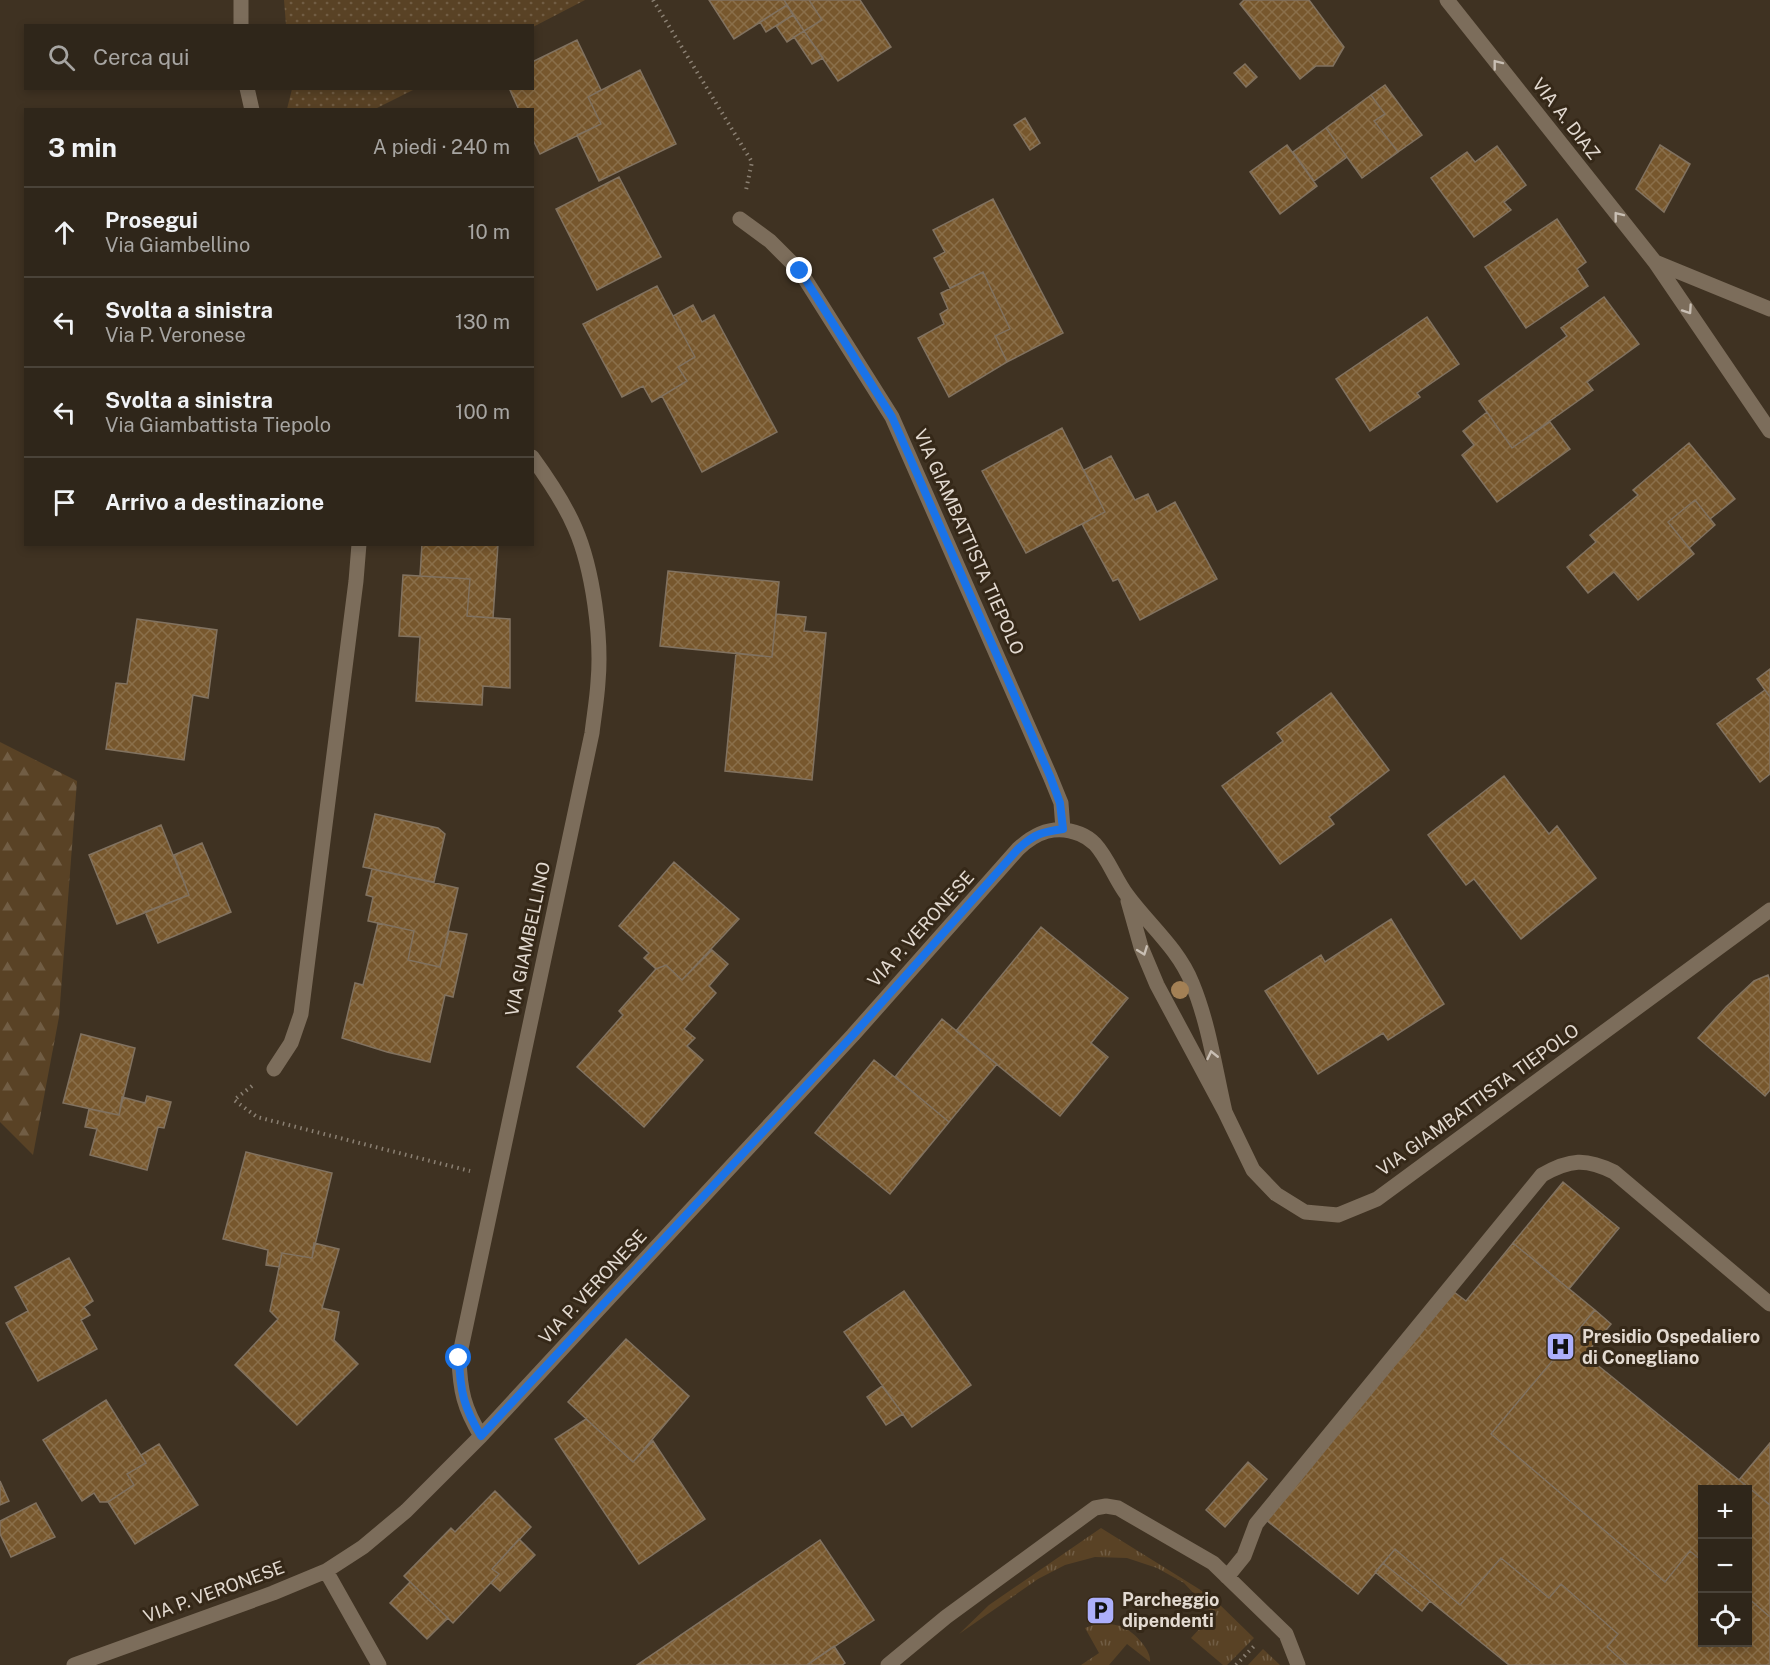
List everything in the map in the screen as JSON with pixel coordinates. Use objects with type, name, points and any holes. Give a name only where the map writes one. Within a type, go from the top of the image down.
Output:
[{"type":"street","points":[[241,0],[241,24]]},
{"type":"street","name":"VIA A. DIAZ","points":[[1447,0],[1655,262],[1770,431]]},
{"type":"street","points":[[247,90],[252,108]]},
{"type":"street","name":"VIA GIAMBATTISTA TIEPOLO","points":[[740,219],[770,241],[800,271],[892,417],[1050,776],[1060,803],[1063,829],[1082,834],[1095,845],[1126,895],[1178,957],[1191,981],[1201,1010],[1225,1112]]},
{"type":"street","points":[[1655,262],[1770,309]]},
{"type":"street","name":"VIA GIAMBELLINO","points":[[481,1436],[469,1415],[462,1395],[459,1358],[592,733],[599,680],[597,625],[589,574],[576,528],[555,490],[534,460]]},
{"type":"street","points":[[274,1070],[291,1043],[301,1014],[359,546]]},
{"type":"street","name":"VIA P. VERONESE","points":[[74,1665],[273,1593],[326,1571],[363,1547],[406,1511],[481,1436],[853,1035],[1018,849],[1043,831],[1063,829]]},
{"type":"street","name":"VIA GIAMBATTISTA TIEPOLO","points":[[1126,895],[1141,947],[1157,985],[1225,1112],[1253,1170],[1276,1194],[1305,1212],[1338,1215],[1377,1199],[1770,910]]},
{"type":"street","points":[[1227,1577],[1244,1556],[1256,1524],[1542,1175],[1559,1165],[1581,1161],[1599,1165],[1614,1172],[1770,1304]]},
{"type":"street","points":[[888,1665],[946,1617],[1095,1508],[1106,1506],[1118,1508],[1213,1563],[1286,1634],[1298,1665]]},
{"type":"street","points":[[326,1571],[379,1665]]},
{"type":"path","points":[[653,0],[752,162],[740,219]]},
{"type":"path","points":[[234,1100],[257,1117],[470,1172]]},
{"type":"path","points":[[1236,1665],[1258,1642]]},
{"type":"green space","points":[[284,0],[585,0],[534,26],[534,24],[286,24]]},
{"type":"green space","points":[[292,90],[413,90],[377,108],[287,108]]},
{"type":"green space","points":[[0,742],[77,781],[59,1017],[33,1155],[0,1122]]},
{"type":"green space","points":[[1101,1528],[1199,1589],[1217,1602],[1254,1638],[1227,1665],[1223,1665],[1191,1638],[1213,1614],[1184,1583],[1157,1568],[1127,1558],[1095,1557],[1065,1565],[1038,1579],[959,1634],[989,1605]]},
{"type":"green space","points":[[1109,1624],[1124,1627],[1137,1638],[1148,1652],[1150,1662],[1127,1644],[1109,1665],[1081,1665],[1099,1653],[1085,1628]]},
{"type":"green space","points":[[1263,1649],[1280,1665],[1248,1665]]},
{"type":"building","points":[[709,0],[784,0],[787,5],[734,39]]},
{"type":"building","points":[[784,0],[809,0],[822,20],[804,31]]},
{"type":"building","points":[[809,0],[860,0],[891,47],[838,81],[804,31],[822,20]]},
{"type":"building","points":[[1244,0],[1309,0],[1344,47],[1333,66],[1316,66],[1300,79],[1240,4]]},
{"type":"building","points":[[787,5],[793,15],[766,32],[760,22]]},
{"type":"building","points":[[793,15],[804,31],[787,42],[776,26]]},
{"type":"building","points":[[804,31],[823,58],[812,64],[794,37]]},
{"type":"building","points":[[577,40],[601,90],[588,97],[601,124],[540,154],[534,142],[534,108],[518,108],[510,90],[534,90],[534,61]]},
{"type":"building","points":[[1245,64],[1257,77],[1246,87],[1234,73]]},
{"type":"building","points":[[640,70],[676,144],[599,181],[577,135],[601,124],[588,97]]},
{"type":"building","points":[[1385,85],[1422,135],[1398,152],[1374,121],[1385,114],[1371,95]]},
{"type":"building","points":[[1371,95],[1385,114],[1374,121],[1398,152],[1362,178],[1326,128]]},
{"type":"building","points":[[1025,118],[1040,143],[1030,150],[1014,125]]},
{"type":"building","points":[[1326,128],[1347,157],[1314,181],[1293,152]]},
{"type":"building","points":[[1287,145],[1317,186],[1280,214],[1250,172]]},
{"type":"building","points":[[1660,145],[1690,164],[1664,212],[1636,189]]},
{"type":"building","points":[[1497,146],[1526,185],[1504,202],[1511,210],[1474,237],[1431,178],[1467,152],[1475,162]]},
{"type":"building","points":[[619,177],[661,257],[597,290],[556,209]]},
{"type":"building","points":[[993,199],[1063,333],[1007,362],[995,336],[1010,329],[983,272],[950,288],[934,258],[945,252],[933,230]]},
{"type":"building","points":[[1557,219],[1586,262],[1577,269],[1588,286],[1526,328],[1485,267]]},
{"type":"building","points":[[983,272],[1010,329],[995,336],[1007,362],[949,397],[918,338],[944,324],[940,314],[948,309],[941,293]]},
{"type":"building","points":[[657,286],[695,357],[678,367],[687,381],[652,402],[643,386],[622,397],[583,324]]},
{"type":"building","points":[[1604,297],[1639,344],[1587,382],[1593,390],[1512,448],[1479,401],[1567,336],[1561,328]]},
{"type":"building","points":[[693,305],[702,322],[714,315],[777,432],[702,472],[662,396],[687,381],[678,367],[695,357],[673,316]]},
{"type":"building","points":[[1427,317],[1459,364],[1417,393],[1420,397],[1370,431],[1336,379]]},
{"type":"building","points":[[1487,412],[1512,448],[1550,422],[1570,449],[1497,502],[1462,455],[1474,445],[1463,431]]},
{"type":"building","points":[[1062,428],[1105,512],[1026,553],[982,471]]},
{"type":"building","points":[[1689,443],[1735,499],[1710,519],[1695,500],[1668,522],[1694,554],[1638,600],[1614,572],[1588,593],[1567,567],[1596,542],[1590,535],[1638,495],[1633,490]]},
{"type":"building","points":[[1111,456],[1135,500],[1148,494],[1157,512],[1175,502],[1217,579],[1140,620],[1118,579],[1113,581],[1082,524],[1105,512],[1084,470]]},
{"type":"building","points":[[1695,500],[1715,525],[1689,548],[1668,522]]},
{"type":"building","points":[[422,546],[498,546],[493,618],[467,616],[470,579],[420,576]]},
{"type":"building","points":[[668,571],[779,582],[772,657],[660,646]]},
{"type":"building","points":[[403,575],[470,579],[467,616],[510,619],[510,688],[483,686],[482,705],[416,701],[420,637],[399,636]]},
{"type":"building","points":[[776,614],[806,617],[804,631],[826,633],[812,780],[725,771],[736,653],[772,657]]},
{"type":"building","points":[[137,619],[217,630],[208,698],[193,695],[184,760],[106,749],[116,683],[127,684]]},
{"type":"building","points":[[1770,669],[1770,697],[1757,679]]},
{"type":"building","points":[[1765,690],[1770,697],[1770,774],[1760,782],[1717,724]]},
{"type":"building","points":[[1331,693],[1389,770],[1329,817],[1334,824],[1280,864],[1222,786],[1283,741],[1277,733]]},
{"type":"building","points":[[1504,776],[1549,834],[1557,826],[1596,878],[1521,939],[1474,879],[1466,885],[1428,835]]},
{"type":"building","points":[[375,814],[438,828],[445,834],[434,882],[363,867]]},
{"type":"building","points":[[161,825],[189,895],[117,924],[89,855]]},
{"type":"building","points":[[202,843],[231,912],[158,943],[145,912],[189,895],[174,855]]},
{"type":"building","points":[[674,862],[739,919],[682,980],[666,965],[656,969],[644,958],[649,953],[619,926]]},
{"type":"building","points":[[372,869],[458,888],[440,967],[408,960],[414,931],[368,921],[373,897],[366,895]]},
{"type":"building","points":[[1391,919],[1444,1004],[1388,1040],[1383,1033],[1318,1074],[1265,991],[1321,955],[1325,962]]},
{"type":"building","points":[[378,923],[414,931],[408,960],[440,967],[449,931],[467,934],[453,997],[445,995],[430,1062],[342,1038],[355,983],[363,985]]},
{"type":"building","points":[[1041,927],[1128,998],[1091,1043],[1108,1057],[1060,1116],[956,1031]]},
{"type":"building","points":[[712,950],[728,964],[709,986],[716,993],[684,1029],[695,1038],[687,1046],[703,1060],[644,1127],[577,1067],[623,1015],[619,1011],[656,969],[666,965],[682,980]]},
{"type":"building","points":[[1768,975],[1770,981],[1770,1090],[1765,1096],[1698,1038],[1754,981]]},
{"type":"building","points":[[942,1019],[997,1064],[949,1122],[895,1077]]},
{"type":"building","points":[[81,1034],[135,1048],[119,1115],[63,1103]]},
{"type":"building","points":[[874,1060],[949,1122],[890,1194],[815,1133]]},
{"type":"building","points":[[147,1096],[171,1102],[164,1128],[158,1127],[147,1170],[90,1155],[97,1129],[85,1127],[89,1109],[119,1115],[122,1097],[145,1103]]},
{"type":"building","points":[[246,1152],[332,1173],[312,1258],[282,1253],[279,1267],[266,1265],[268,1250],[223,1239]]},
{"type":"building","points":[[1563,1182],[1619,1228],[1569,1289],[1513,1243]]},
{"type":"building","points":[[314,1243],[339,1249],[322,1308],[339,1312],[334,1340],[358,1364],[297,1425],[235,1365],[278,1319],[270,1311],[282,1253],[312,1258]]},
{"type":"building","points":[[1513,1243],[1595,1310],[1491,1434],[1665,1582],[1690,1551],[1698,1558],[1698,1647],[1752,1647],[1752,1601],[1770,1617],[1770,1665],[1627,1665],[1607,1647],[1618,1634],[1561,1584],[1549,1598],[1501,1558],[1460,1605],[1395,1549],[1358,1594],[1260,1515],[1446,1286],[1466,1301]]},
{"type":"building","points":[[69,1258],[93,1301],[84,1307],[90,1315],[81,1320],[97,1349],[38,1381],[6,1323],[28,1311],[15,1287]]},
{"type":"building","points":[[904,1291],[971,1385],[912,1427],[844,1332]]},
{"type":"building","points":[[1595,1310],[1611,1324],[1585,1355],[1745,1485],[1698,1485],[1698,1558],[1690,1551],[1665,1582],[1491,1434]]},
{"type":"building","points":[[626,1339],[689,1396],[633,1462],[568,1402]]},
{"type":"building","points":[[882,1386],[903,1414],[886,1425],[867,1397]]},
{"type":"building","points":[[106,1400],[146,1463],[127,1474],[134,1485],[108,1502],[100,1502],[94,1493],[82,1501],[43,1440]]},
{"type":"building","points":[[586,1419],[633,1462],[653,1441],[705,1519],[639,1564],[555,1439]]},
{"type":"building","points":[[1770,1443],[1770,1505],[1752,1490],[1752,1485],[1745,1485],[1739,1480]]},
{"type":"building","points":[[159,1444],[198,1505],[135,1544],[108,1502],[134,1485],[127,1474],[146,1463],[141,1455]]},
{"type":"building","points":[[1248,1462],[1267,1479],[1225,1527],[1206,1510]]},
{"type":"building","points":[[0,1481],[9,1501],[0,1505]]},
{"type":"building","points":[[1752,1490],[1770,1505],[1770,1617],[1752,1601]]},
{"type":"building","points":[[495,1491],[531,1527],[492,1569],[499,1574],[453,1623],[404,1576],[451,1528],[455,1532]]},
{"type":"building","points":[[36,1503],[55,1537],[11,1557],[0,1534],[0,1521]]},
{"type":"building","points":[[519,1539],[535,1555],[500,1591],[491,1583],[499,1574],[492,1569]]},
{"type":"building","points":[[820,1540],[874,1620],[807,1665],[637,1665]]},
{"type":"building","points":[[1395,1549],[1460,1605],[1501,1558],[1549,1598],[1561,1584],[1618,1634],[1607,1647],[1627,1665],[1509,1665],[1383,1563]]},
{"type":"building","points":[[1383,1563],[1430,1601],[1422,1611],[1375,1572]]},
{"type":"building","points":[[410,1582],[448,1618],[427,1639],[390,1603]]},
{"type":"building","points":[[834,1646],[845,1663],[842,1665],[807,1665]]},
{"type":"place","name":"Presidio Ospedaliero di Conegliano","points":[[1561,1347]]},
{"type":"place","name":"Parcheggio dipendenti","points":[[1101,1610]]},
{"type":"route","points":[[459,1358],[462,1395],[469,1415],[481,1436],[853,1035],[1018,849],[1043,831],[1063,829],[1060,803],[1050,776],[892,417],[800,271]]}]
